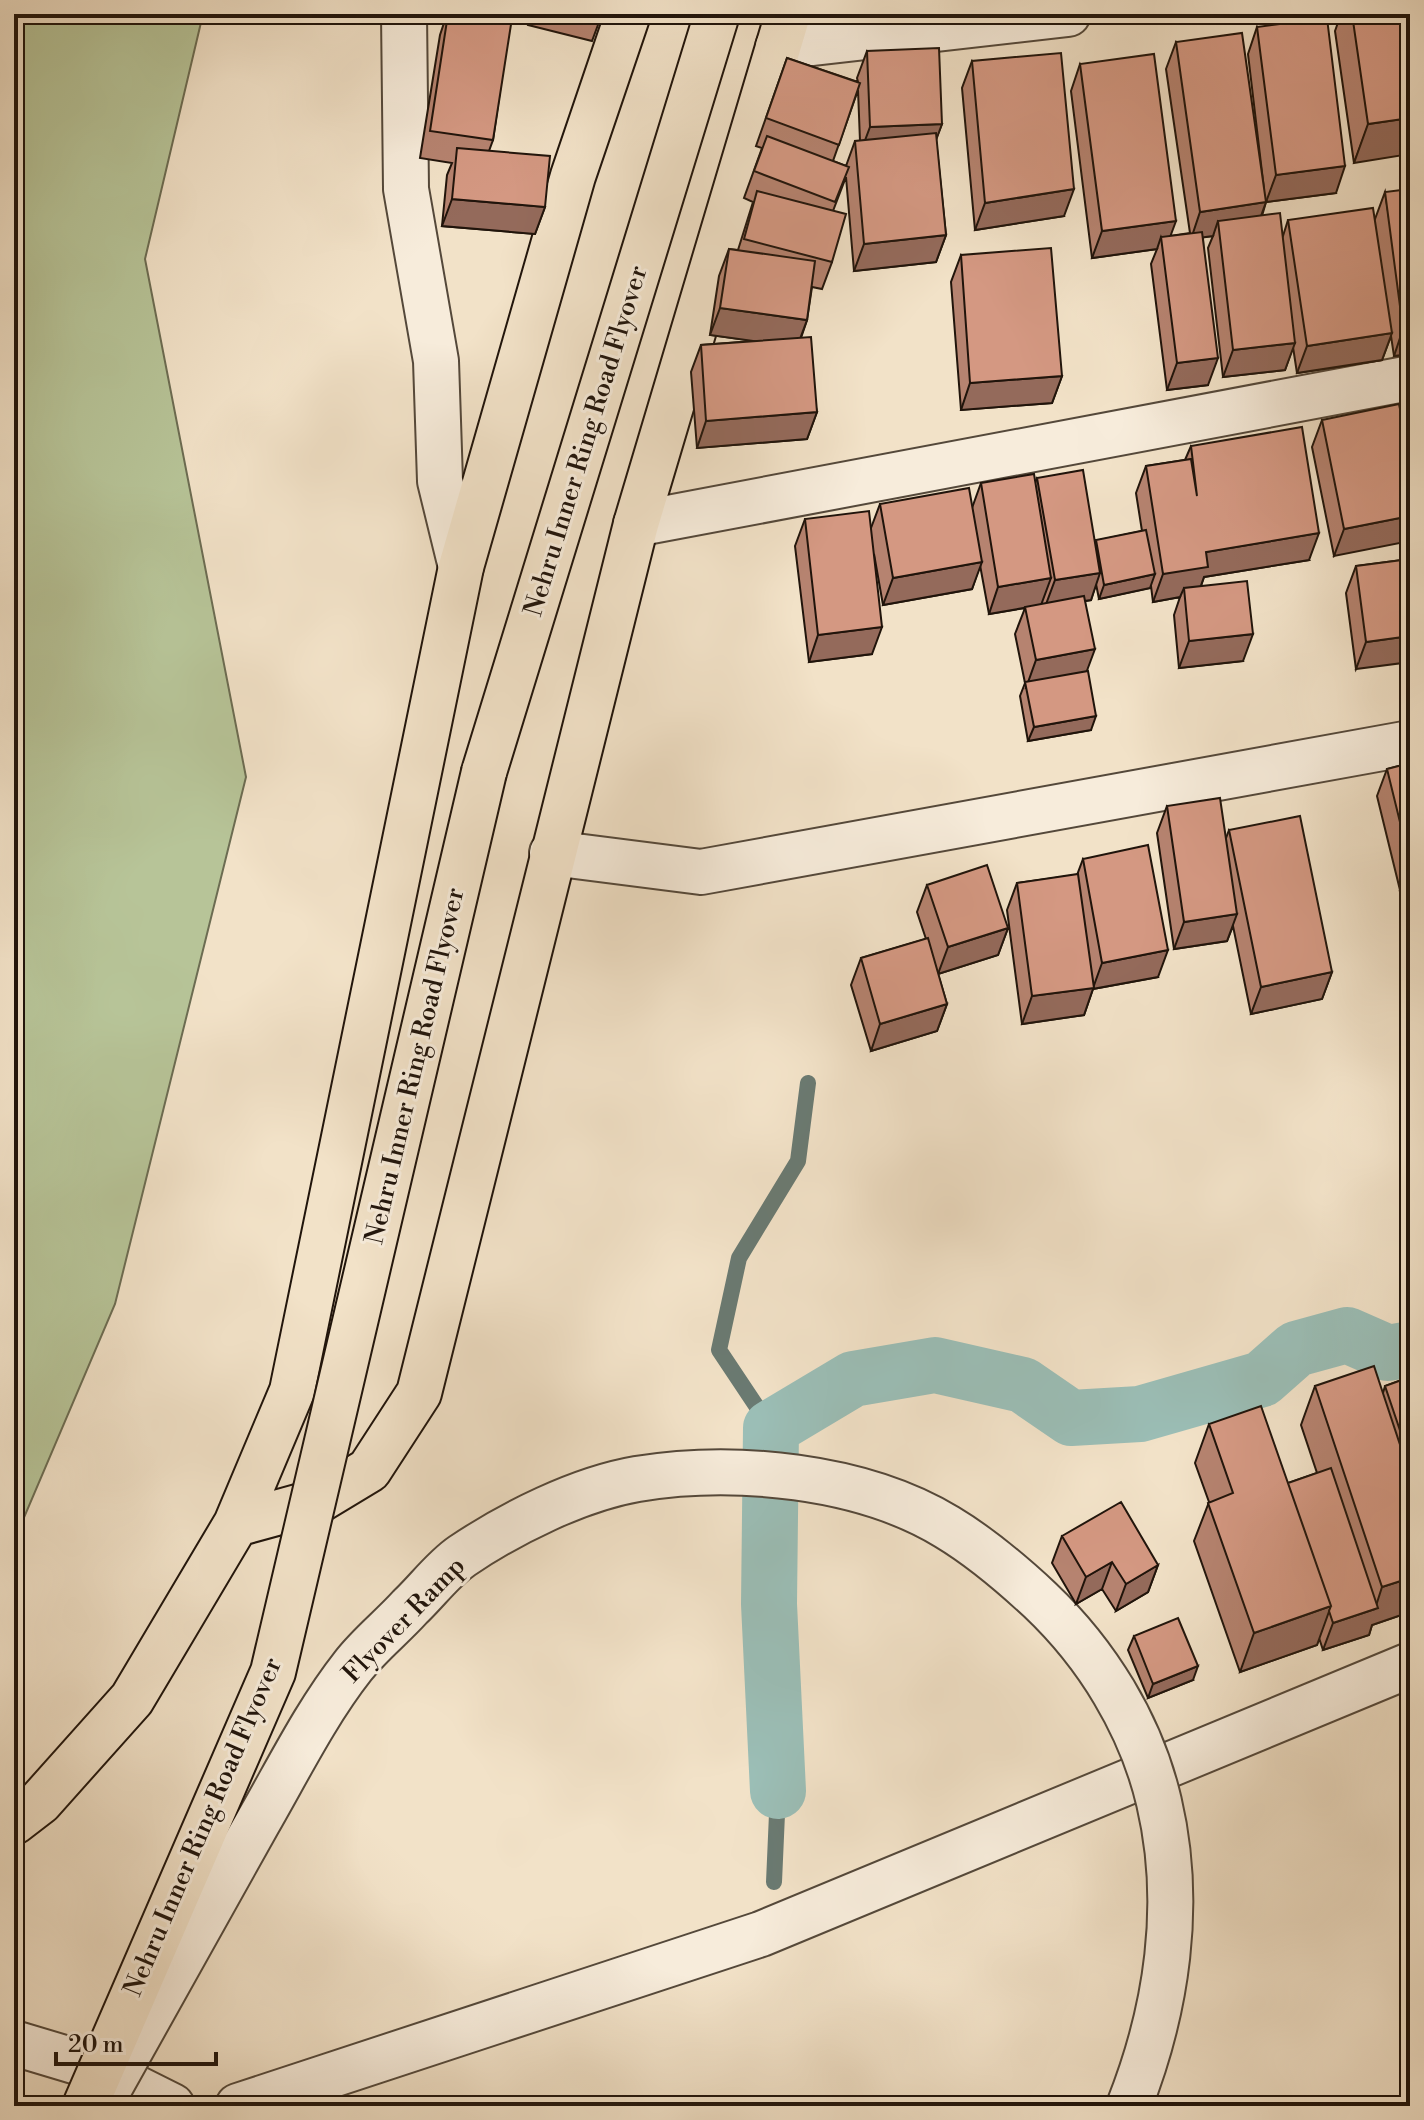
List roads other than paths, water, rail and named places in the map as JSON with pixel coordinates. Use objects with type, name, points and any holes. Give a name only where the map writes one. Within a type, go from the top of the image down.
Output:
[{"type":"main road","points":[[14,1822],[40,1802],[132,1699],[236,1524],[292,1391],[461,567],[573,176],[628,14]]},
{"type":"main road","name":"Nehru Inner Ring Road Flyover","points":[[85,2106],[273,1672],[484,772],[717,14]]},
{"type":"main road","points":[[236,1524],[316,1502],[369,1470],[419,1393],[636,524],[783,31]]},
{"type":"street","points":[[404,14],[406,189],[436,361],[440,481],[461,567]]},
{"type":"street","points":[[783,31],[1068,14]]},
{"type":"street","points":[[636,524],[1410,378]]},
{"type":"street","points":[[552,853],[701,872],[1410,743]]},
{"type":"street","name":"Flyover Ramp","points":[[100,2106],[296,1756],[353,1666],[374,1644],[459,1558],[546,1508],[635,1479],[722,1473],[810,1478],[884,1499],[944,1525],[1001,1564],[1042,1602],[1062,1621],[1109,1681],[1139,1744],[1159,1801],[1170,1885],[1169,1963],[1155,2030],[1129,2106]]},
{"type":"street","points":[[238,2106],[761,1934],[1410,1665]]},
{"type":"street","points":[[14,2043],[94,2067],[172,2106]]},
{"type":"waterway","points":[[771,1428],[719,1350],[739,1258],[798,1161],[808,1083]]},
{"type":"waterway","points":[[778,1791],[769,1604],[771,1428],[853,1379],[935,1365],[1023,1385],[1071,1418],[1140,1414],[1262,1379],[1296,1349],[1347,1335],[1388,1353],[1410,1349]]},
{"type":"waterway","points":[[774,1882],[778,1791]]}]
